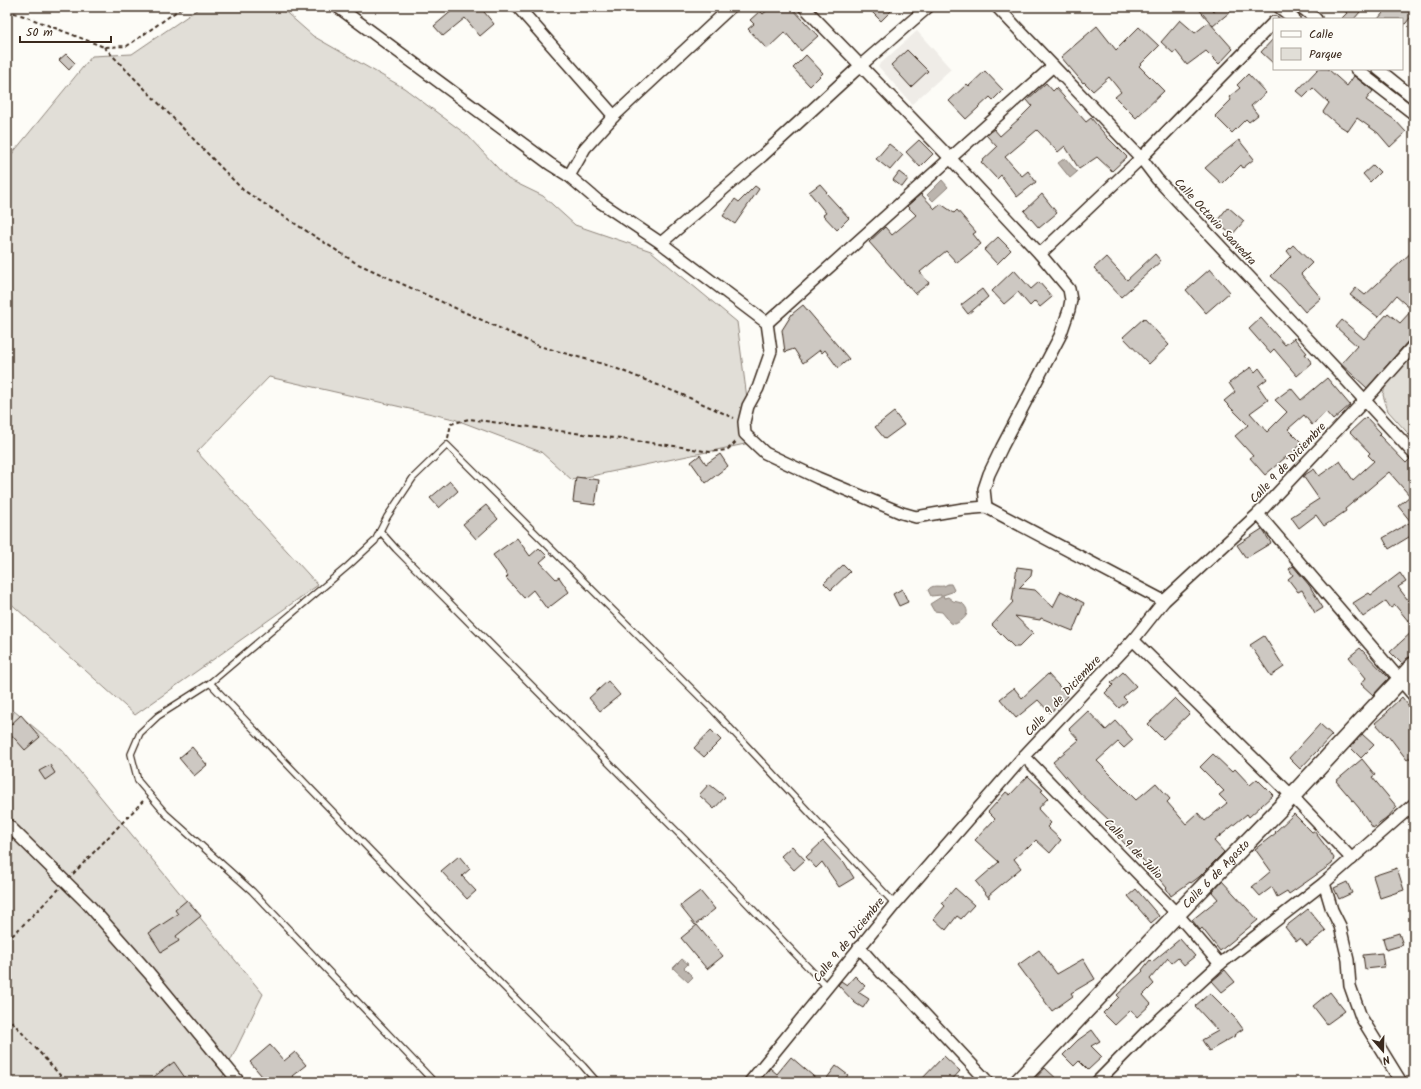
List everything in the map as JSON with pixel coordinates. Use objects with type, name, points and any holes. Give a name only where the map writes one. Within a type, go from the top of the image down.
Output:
[{"type":"main road","name":"Calle 6 de Agosto","points":[[1018,1082],[1177,914],[1292,796],[1414,665]]},
{"type":"street","points":[[338,7],[568,176],[597,200],[661,243],[766,323],[771,351],[758,388],[748,406],[744,422],[745,434],[765,453],[818,478],[902,513],[916,517],[963,509],[986,507],[1164,601]]},
{"type":"street","points":[[518,7],[614,116]]},
{"type":"street","points":[[568,176],[585,148],[614,116],[731,7]]},
{"type":"street","points":[[804,7],[950,158],[1040,254],[1069,289],[1071,300],[1060,336],[989,474],[984,489],[986,507]]},
{"type":"street","points":[[661,243],[762,156],[860,66],[928,7]]},
{"type":"street","name":"Calle Octavio Saavedra","points":[[997,7],[1141,158],[1157,179],[1414,454]]},
{"type":"street","points":[[1301,7],[1315,18]]},
{"type":"street","points":[[1282,11],[1292,18]]},
{"type":"street","points":[[1040,254],[1141,158],[1273,23]]},
{"type":"street","points":[[766,323],[1053,66]]},
{"type":"street","points":[[1357,70],[1414,114]]},
{"type":"street","points":[[1379,70],[1414,98]]},
{"type":"street","name":"Calle 9 de Diciembre","points":[[750,1082],[895,904],[1024,756],[1133,640],[1164,601],[1258,514],[1365,400],[1414,345]]},
{"type":"street","points":[[1258,514],[1414,696]]},
{"type":"street","points":[[1133,640],[1292,796],[1352,859]]},
{"type":"street","name":"Calle 9 de Julio","points":[[1024,756],[1177,914],[1220,964]]},
{"type":"street","points":[[1097,1082],[1145,1033],[1220,964],[1324,883],[1414,804]]},
{"type":"street","points":[[7,824],[65,883],[87,903],[149,973],[239,1082]]},
{"type":"street","points":[[1324,883],[1332,910],[1340,926],[1348,960],[1350,986],[1361,1017],[1401,1082]]},
{"type":"street","points":[[859,947],[882,973],[907,996],[988,1082]]},
{"type":"lane","points":[[434,1082],[252,891],[166,814],[138,781],[131,754],[140,734],[158,716],[210,683],[348,566],[375,541],[387,517],[413,478],[447,445],[714,711],[895,904]]},
{"type":"lane","points":[[380,531],[396,549],[720,875],[827,987]]},
{"type":"lane","points":[[210,683],[337,817],[583,1066],[597,1082]]},
{"type":"path","points":[[7,11],[24,16],[104,47],[127,46],[183,7]]},
{"type":"path","points":[[104,47],[243,190],[356,262],[539,346],[610,366],[683,395],[744,422]]},
{"type":"path","points":[[447,445],[451,424],[469,419],[710,452],[726,450],[745,434]]},
{"type":"path","points":[[7,940],[65,883],[150,795]]},
{"type":"path","points":[[7,1016],[66,1082]]},
{"type":"shaded area","points":[[917,31],[951,69],[912,104],[878,66]]},
{"type":"shaded area","points":[[1065,158],[1077,172],[1070,178],[1058,163]]},
{"type":"shaded area","points":[[942,180],[948,187],[933,201],[927,195]]},
{"type":"shaded area","points":[[951,584],[954,590],[943,595],[944,598],[948,597],[953,601],[962,603],[967,609],[965,618],[955,624],[951,623],[942,612],[934,611],[930,604],[941,597],[941,595],[931,596],[928,590],[933,586],[944,586]]},
{"type":"shaded area","points":[[682,959],[688,964],[684,968],[693,977],[688,982],[673,968]]},
{"type":"green space","points":[[201,7],[280,7],[313,36],[404,88],[467,135],[508,179],[543,196],[575,225],[651,251],[737,322],[748,406],[750,443],[572,480],[541,452],[454,419],[269,377],[197,452],[318,585],[135,715],[7,600],[7,160],[92,56],[132,54]]},
{"type":"green space","points":[[1414,353],[1414,440],[1388,411],[1383,395],[1385,386]]},
{"type":"green space","points":[[14,711],[62,750],[263,994],[220,1082],[7,1082],[7,733]]},
{"type":"building","points":[[461,7],[480,7],[494,24],[480,36],[465,18],[443,36],[434,26],[454,9],[456,11]]},
{"type":"building","points":[[771,7],[791,7],[818,36],[801,51],[785,32],[767,49],[748,29],[754,24],[750,20],[760,11],[763,14]]},
{"type":"building","points":[[867,7],[895,7],[881,21]]},
{"type":"building","points":[[1197,7],[1209,7],[1214,12],[1220,7],[1236,7],[1213,26]]},
{"type":"building","points":[[1340,7],[1355,7],[1360,12],[1355,18],[1342,18],[1347,13]]},
{"type":"building","points":[[1388,7],[1414,7],[1414,13],[1403,27],[1403,18],[1379,18]]},
{"type":"building","points":[[1180,20],[1195,33],[1209,22],[1233,49],[1219,64],[1206,51],[1187,65],[1176,51],[1173,53],[1161,42]]},
{"type":"building","points":[[1097,26],[1116,50],[1139,27],[1159,46],[1139,66],[1164,91],[1136,118],[1115,97],[1121,92],[1109,77],[1093,91],[1084,82],[1083,83],[1061,57]]},
{"type":"building","points":[[1273,39],[1273,63],[1261,52]]},
{"type":"building","points":[[907,50],[928,71],[911,87],[891,65]]},
{"type":"building","points":[[66,54],[75,63],[69,70],[59,60]]},
{"type":"building","points":[[806,55],[823,73],[810,86],[793,68]]},
{"type":"building","points":[[1317,70],[1329,70],[1347,86],[1354,76],[1373,91],[1366,100],[1395,120],[1406,132],[1390,147],[1378,133],[1357,118],[1348,131],[1337,124],[1323,112],[1329,103],[1313,88],[1304,97],[1297,91]]},
{"type":"building","points":[[985,71],[1003,90],[993,100],[990,97],[966,119],[949,101],[967,84],[969,86]]},
{"type":"building","points":[[1248,74],[1266,93],[1251,106],[1258,115],[1249,122],[1246,119],[1232,133],[1215,116],[1231,100],[1229,97],[1240,88],[1237,85]]},
{"type":"building","points":[[1046,83],[1053,91],[1056,88],[1086,122],[1091,118],[1127,157],[1112,171],[1097,157],[1079,169],[1065,146],[1058,152],[1037,130],[1005,157],[1022,176],[1028,171],[1036,182],[1017,197],[1001,175],[997,179],[981,162],[997,147],[986,135],[994,129],[1000,136],[1032,106],[1027,100]]},
{"type":"building","points":[[919,140],[933,154],[920,167],[906,152]]},
{"type":"building","points":[[1239,140],[1254,159],[1243,168],[1241,165],[1222,184],[1205,168]]},
{"type":"building","points":[[889,144],[903,155],[890,170],[876,159]]},
{"type":"building","points":[[1373,165],[1380,172],[1370,182],[1363,174]]},
{"type":"building","points":[[899,172],[908,179],[902,187],[893,180]]},
{"type":"building","points":[[820,184],[827,192],[826,193],[849,218],[837,230],[823,215],[826,213],[809,192]]},
{"type":"building","points":[[755,186],[759,189],[735,224],[723,216],[735,199],[739,202]]},
{"type":"building","points":[[921,194],[935,209],[941,204],[954,213],[957,210],[976,232],[973,234],[981,244],[957,263],[946,251],[920,272],[929,283],[915,294],[869,242],[885,227],[892,235],[916,215],[907,206]]},
{"type":"building","points":[[1042,194],[1057,213],[1039,228],[1024,211]]},
{"type":"building","points":[[1228,207],[1244,221],[1232,235],[1216,222]]},
{"type":"building","points":[[998,237],[1011,250],[997,264],[984,250]]},
{"type":"building","points":[[1293,245],[1312,263],[1301,274],[1321,298],[1305,312],[1285,289],[1271,276],[1291,256],[1287,251]]},
{"type":"building","points":[[1414,250],[1414,336],[1367,388],[1341,364],[1357,346],[1336,327],[1342,320],[1364,339],[1388,313],[1400,323],[1412,310],[1396,296],[1378,317],[1350,295],[1356,288],[1365,295]]},
{"type":"building","points":[[1155,254],[1161,261],[1121,297],[1094,268],[1106,257],[1127,280]]},
{"type":"building","points":[[1210,269],[1230,292],[1206,313],[1186,290]]},
{"type":"building","points":[[1014,270],[1031,289],[1039,282],[1052,297],[1040,307],[1035,301],[1030,306],[1018,292],[1004,304],[992,291]]},
{"type":"building","points":[[982,289],[988,297],[968,314],[961,305]]},
{"type":"building","points":[[803,305],[849,359],[838,368],[825,350],[822,353],[820,350],[803,363],[794,349],[785,352],[782,330],[792,314]]},
{"type":"building","points":[[1144,318],[1169,345],[1149,364],[1123,337]]},
{"type":"building","points":[[1261,318],[1285,345],[1294,338],[1307,353],[1305,354],[1312,363],[1297,376],[1274,349],[1270,353],[1249,329]]},
{"type":"building","points":[[1251,367],[1255,372],[1259,368],[1267,379],[1258,386],[1268,400],[1250,413],[1267,432],[1287,412],[1275,400],[1291,388],[1301,400],[1327,378],[1350,405],[1333,420],[1326,412],[1312,425],[1304,415],[1288,429],[1302,443],[1287,459],[1286,457],[1265,475],[1250,458],[1253,456],[1235,436],[1248,425],[1224,401],[1235,392],[1229,383]]},
{"type":"building","points":[[894,412],[904,425],[885,439],[875,427]]},
{"type":"building","points":[[1366,417],[1381,433],[1379,435],[1406,463],[1410,459],[1414,461],[1414,534],[1389,549],[1383,538],[1411,522],[1398,506],[1410,496],[1389,472],[1345,509],[1346,511],[1324,526],[1316,515],[1299,528],[1291,517],[1319,499],[1303,476],[1314,469],[1319,476],[1340,461],[1353,480],[1374,461],[1368,455],[1370,453],[1350,432]]},
{"type":"building","points":[[720,454],[728,466],[706,483],[691,462],[700,455],[706,464]]},
{"type":"building","points":[[576,477],[599,480],[595,505],[573,502]]},
{"type":"building","points":[[450,481],[458,491],[439,508],[430,498]]},
{"type":"building","points":[[486,505],[498,519],[476,539],[463,524]]},
{"type":"building","points":[[1262,529],[1271,543],[1246,558],[1237,545]]},
{"type":"building","points":[[517,538],[530,556],[539,548],[547,556],[540,562],[556,579],[559,577],[569,592],[547,609],[533,590],[524,598],[506,578],[508,576],[493,555]]},
{"type":"building","points":[[843,565],[850,572],[831,590],[824,583]]},
{"type":"building","points":[[1293,566],[1309,585],[1323,608],[1315,613],[1302,590],[1298,592],[1288,579],[1293,575],[1289,569]]},
{"type":"building","points":[[1017,567],[1032,569],[1031,576],[1019,588],[1035,590],[1053,607],[1061,591],[1084,603],[1073,631],[1041,618],[1040,620],[1015,616],[1033,633],[1019,647],[1014,647],[992,625],[1013,602]]},
{"type":"building","points":[[1400,573],[1406,582],[1398,587],[1414,608],[1414,628],[1395,605],[1391,608],[1386,601],[1363,617],[1353,603],[1369,593],[1371,595]]},
{"type":"building","points":[[902,589],[908,602],[899,606],[893,594]]},
{"type":"building","points":[[1414,630],[1414,656],[1407,658],[1402,664],[1390,652]]},
{"type":"building","points":[[1264,636],[1284,667],[1271,676],[1250,645]]},
{"type":"building","points":[[1360,648],[1389,678],[1373,695],[1361,684],[1366,678],[1349,657]]},
{"type":"building","points":[[1123,672],[1136,686],[1123,697],[1127,701],[1119,708],[1105,693],[1113,685],[1111,683]]},
{"type":"building","points":[[1048,674],[1068,696],[1050,713],[1038,700],[1016,718],[1000,699],[1014,688],[1022,698]]},
{"type":"building","points":[[608,681],[620,695],[600,711],[589,698]]},
{"type":"building","points":[[1402,697],[1414,713],[1414,755],[1407,760],[1388,735],[1387,736],[1375,723]]},
{"type":"building","points":[[1175,698],[1190,713],[1163,739],[1148,724]]},
{"type":"building","points":[[1088,711],[1106,730],[1116,721],[1133,740],[1124,748],[1118,742],[1097,761],[1136,800],[1156,783],[1170,799],[1167,802],[1186,824],[1198,813],[1205,821],[1227,803],[1219,795],[1224,791],[1200,767],[1213,754],[1232,772],[1235,769],[1250,785],[1257,779],[1273,795],[1249,817],[1247,814],[1214,841],[1224,852],[1199,877],[1171,896],[1167,888],[1136,852],[1134,854],[1107,824],[1111,822],[1076,789],[1053,762],[1079,740],[1069,729]]},
{"type":"building","points":[[21,715],[40,737],[25,750],[7,730],[7,728]]},
{"type":"building","points":[[1320,724],[1332,735],[1300,769],[1289,758]]},
{"type":"building","points":[[711,730],[721,740],[704,757],[694,748]]},
{"type":"building","points":[[1362,734],[1374,745],[1361,758],[1350,747]]},
{"type":"building","points":[[192,747],[207,765],[194,776],[179,758]]},
{"type":"building","points":[[1362,759],[1375,775],[1372,777],[1397,807],[1386,819],[1373,828],[1359,808],[1336,781]]},
{"type":"building","points":[[50,765],[55,773],[45,780],[39,771]]},
{"type":"building","points":[[1028,776],[1043,790],[1041,791],[1048,798],[1038,809],[1051,823],[1047,827],[1061,840],[1050,853],[1036,840],[1028,848],[1027,847],[1014,859],[1021,868],[989,895],[989,898],[976,882],[999,862],[975,840],[995,819],[988,812],[1006,792],[1010,795]]},
{"type":"building","points":[[709,784],[725,797],[714,809],[699,795]]},
{"type":"building","points":[[1294,814],[1312,832],[1314,831],[1330,852],[1334,858],[1332,864],[1289,894],[1287,891],[1277,897],[1272,887],[1260,896],[1252,887],[1271,871],[1255,849],[1276,833],[1275,832]]},
{"type":"building","points":[[823,841],[843,863],[844,862],[854,878],[839,887],[822,862],[816,868],[806,857]]},
{"type":"building","points":[[792,846],[805,860],[794,870],[781,856]]},
{"type":"building","points":[[459,856],[470,869],[462,876],[476,891],[467,899],[441,871]]},
{"type":"building","points":[[1397,868],[1404,890],[1380,898],[1373,876]]},
{"type":"building","points":[[1222,881],[1258,920],[1220,951],[1202,928],[1200,930],[1192,920],[1218,899],[1212,892]]},
{"type":"building","points":[[1347,882],[1352,893],[1339,899],[1334,888]]},
{"type":"building","points":[[955,888],[974,905],[961,919],[957,916],[946,930],[934,919],[945,906],[942,903]]},
{"type":"building","points":[[1136,889],[1159,916],[1151,923],[1128,896]]},
{"type":"building","points":[[700,891],[715,909],[695,925],[680,906]]},
{"type":"building","points":[[187,900],[201,916],[176,936],[179,941],[161,952],[149,933],[178,914],[175,910]]},
{"type":"building","points":[[1308,909],[1326,931],[1307,946],[1300,938],[1296,941],[1285,927]]},
{"type":"building","points":[[697,925],[723,956],[707,969],[681,938]]},
{"type":"building","points":[[1399,933],[1403,945],[1386,950],[1383,938]]},
{"type":"building","points":[[1180,939],[1195,956],[1184,965],[1178,958],[1172,963],[1168,958],[1150,979],[1154,984],[1143,995],[1151,1004],[1137,1017],[1131,1010],[1115,1025],[1103,1013],[1119,997],[1117,995],[1143,971],[1142,970],[1150,960],[1152,962]]},
{"type":"building","points":[[1039,950],[1057,974],[1083,959],[1095,979],[1071,993],[1073,996],[1052,1011],[1018,965]]},
{"type":"building","points":[[1382,953],[1384,967],[1365,969],[1363,955]]},
{"type":"building","points":[[1225,970],[1235,982],[1222,992],[1212,981]]},
{"type":"building","points":[[855,976],[865,986],[858,992],[869,999],[863,1008],[855,1003],[838,985],[841,981],[847,985]]},
{"type":"building","points":[[1330,992],[1345,1011],[1327,1024],[1313,1006]]},
{"type":"building","points":[[1210,993],[1235,1018],[1243,1029],[1234,1035],[1235,1036],[1209,1051],[1202,1040],[1218,1031],[1195,1006]]},
{"type":"building","points":[[1092,1030],[1100,1041],[1091,1046],[1102,1057],[1088,1070],[1079,1061],[1074,1066],[1063,1055],[1078,1040]]},
{"type":"building","points":[[270,1045],[284,1061],[295,1052],[306,1065],[292,1076],[296,1082],[267,1082],[250,1062]]},
{"type":"building","points":[[944,1056],[960,1071],[950,1082],[919,1082]]},
{"type":"building","points":[[791,1057],[820,1082],[759,1082],[770,1068],[777,1074]]},
{"type":"building","points":[[174,1062],[188,1082],[147,1082]]},
{"type":"building","points":[[836,1066],[848,1075],[843,1082],[824,1082]]},
{"type":"building","points":[[1045,1068],[1060,1082],[1032,1082]]}]
